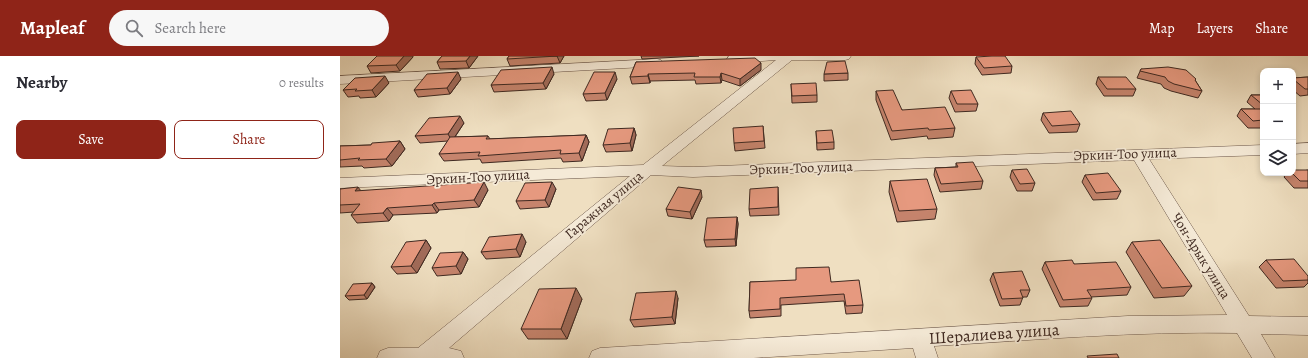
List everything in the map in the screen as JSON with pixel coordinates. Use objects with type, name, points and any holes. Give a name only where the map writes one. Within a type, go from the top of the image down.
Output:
[{"type":"street","points":[[718,60],[789,56],[845,56]]},
{"type":"street","name":"Гаражная улица","points":[[422,358],[647,170],[789,56]]},
{"type":"street","points":[[340,80],[671,62]]},
{"type":"street","points":[[1296,149],[1308,148]]},
{"type":"street","name":"Эркин-Тоо улица","points":[[340,183],[647,170],[693,172],[1260,150]]},
{"type":"street","name":"Чон-Арык улица","points":[[1138,154],[1264,358]]},
{"type":"street","name":"Шералиева улица","points":[[600,358],[924,349],[1128,325],[1174,324],[1308,326]]},
{"type":"street","points":[[388,358],[452,358]]},
{"type":"building","points":[[377,56],[404,56],[396,65],[367,66]]},
{"type":"building","points":[[442,56],[470,56],[466,61],[437,62]]},
{"type":"building","points":[[509,56],[558,56],[507,59]]},
{"type":"building","points":[[1005,56],[1012,66],[984,68],[976,57]]},
{"type":"building","points":[[755,58],[761,63],[740,79],[721,73],[720,77],[694,77],[695,73],[648,74],[648,76],[630,77],[636,62]]},
{"type":"building","points":[[845,61],[848,73],[824,74],[827,62]]},
{"type":"building","points":[[552,67],[543,83],[491,85],[501,70]]},
{"type":"building","points":[[1168,67],[1186,70],[1196,79],[1195,80],[1202,91],[1174,84],[1168,81],[1165,77],[1140,71],[1141,69]]},
{"type":"building","points":[[458,72],[447,88],[414,90],[427,74]]},
{"type":"building","points":[[594,72],[615,72],[605,93],[583,94]]},
{"type":"building","points":[[385,76],[372,90],[343,90],[355,78]]},
{"type":"building","points":[[1098,77],[1126,77],[1136,89],[1107,89]]},
{"type":"building","points":[[1308,77],[1308,89],[1305,89],[1296,82],[1296,78]]},
{"type":"building","points":[[816,83],[817,95],[792,96],[791,84]]},
{"type":"building","points":[[893,90],[902,110],[945,107],[955,128],[929,130],[928,128],[892,131],[876,91]]},
{"type":"building","points":[[971,90],[978,104],[957,104],[951,91]]},
{"type":"building","points":[[1251,95],[1260,95],[1260,102]]},
{"type":"building","points":[[1241,109],[1260,109],[1260,120],[1253,121]]},
{"type":"building","points":[[1071,111],[1080,124],[1052,126],[1043,113]]},
{"type":"building","points":[[460,116],[448,134],[415,136],[429,118]]},
{"type":"building","points":[[763,126],[764,141],[734,143],[733,128]]},
{"type":"building","points":[[634,128],[630,143],[603,145],[608,129]]},
{"type":"building","points":[[832,130],[834,142],[817,143],[816,131]]},
{"type":"building","points":[[586,135],[579,153],[560,154],[561,150],[478,156],[480,152],[439,154],[450,137],[488,136],[486,139]]},
{"type":"building","points":[[400,141],[386,159],[358,160],[360,158],[340,160],[340,146],[371,145],[372,143]]},
{"type":"building","points":[[973,162],[983,181],[941,184],[935,168],[958,167],[956,163]]},
{"type":"building","points":[[1027,169],[1035,183],[1020,184],[1012,170]]},
{"type":"building","points":[[1296,170],[1308,170],[1308,181],[1300,181],[1295,176]]},
{"type":"building","points":[[1108,173],[1121,191],[1096,193],[1085,175]]},
{"type":"building","points":[[927,179],[937,209],[899,211],[890,181]]},
{"type":"building","points":[[484,182],[474,200],[387,208],[383,213],[351,215],[360,204],[340,205],[340,189],[358,187],[355,191]]},
{"type":"building","points":[[552,182],[545,200],[516,201],[525,183]]},
{"type":"building","points":[[678,187],[701,190],[690,212],[666,209]]},
{"type":"building","points":[[778,187],[778,207],[749,209],[750,189]]},
{"type":"building","points":[[737,217],[735,239],[704,240],[707,218]]},
{"type":"building","points":[[522,234],[516,249],[481,252],[489,237]]},
{"type":"building","points":[[426,240],[411,266],[391,267],[406,242]]},
{"type":"building","points":[[1160,240],[1192,286],[1162,288],[1132,242]]},
{"type":"building","points":[[463,252],[456,266],[432,268],[440,253]]},
{"type":"building","points":[[1294,259],[1308,276],[1308,280],[1283,281],[1266,260]]},
{"type":"building","points":[[1072,260],[1074,264],[1116,262],[1131,287],[1087,290],[1092,298],[1063,300],[1045,262]]},
{"type":"building","points":[[829,267],[831,282],[859,280],[863,305],[846,306],[844,294],[780,298],[780,309],[749,311],[750,282],[796,280],[796,268]]},
{"type":"building","points":[[1022,271],[1030,290],[1020,290],[1023,298],[1002,299],[993,273]]},
{"type":"building","points":[[372,283],[364,295],[345,296],[353,284]]},
{"type":"building","points":[[576,288],[561,329],[521,329],[539,289]]},
{"type":"building","points":[[676,291],[672,317],[630,320],[636,293]]},
{"type":"building","points":[[1117,354],[1119,358],[1088,358],[1087,356]]}]
